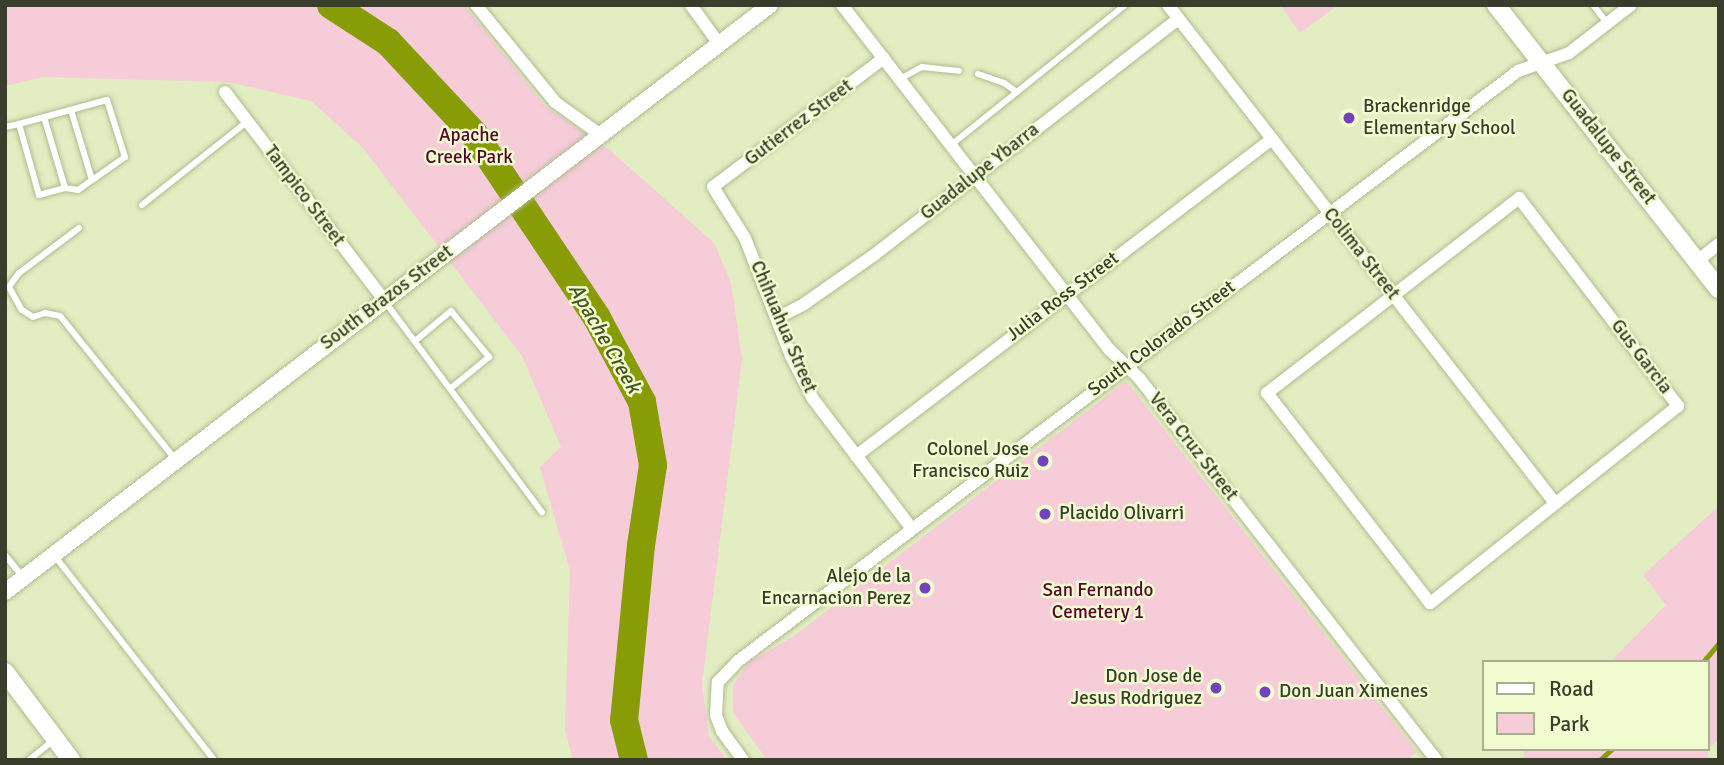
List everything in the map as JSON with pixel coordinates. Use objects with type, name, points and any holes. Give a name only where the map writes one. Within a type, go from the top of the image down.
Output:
[{"type":"main road","name":"Guadalupe Street","points":[[1496,5],[1719,289]]},
{"type":"main road","points":[[5,672],[71,760]]},
{"type":"street","points":[[476,5],[555,102],[601,135]]},
{"type":"street","points":[[691,5],[719,44]]},
{"type":"street","name":"South Brazos Street","points":[[5,592],[770,5]]},
{"type":"street","name":"Vera Cruz Street","points":[[842,5],[1110,350],[1126,365],[1436,760]]},
{"type":"street","name":"Colima Street","points":[[1168,5],[1555,503]]},
{"type":"street","name":"South Colorado Street","points":[[743,760],[722,731],[716,715],[718,682],[732,666],[1126,365],[1330,215],[1518,71],[1569,53],[1631,5]]},
{"type":"street","name":"Guadalupe Ybarra","points":[[777,318],[804,304],[874,255],[1178,19]]},
{"type":"street","name":"Gutierrez Street","points":[[713,187],[884,58]]},
{"type":"street","name":"Tampico Street","points":[[225,92],[384,300]]},
{"type":"street","name":"Julia Ross Street","points":[[856,456],[1272,139]]},
{"type":"street","name":"Chihuahua Street","points":[[713,187],[746,238],[777,318],[813,399],[912,529]]},
{"type":"street","name":"Gus Garcia","points":[[1519,198],[1678,406],[1430,603],[1267,393],[1394,296],[1519,198]]},
{"type":"street","points":[[1697,261],[1719,244]]},
{"type":"lane","points":[[951,145],[1125,5]]},
{"type":"lane","points":[[1593,5],[1608,23]]},
{"type":"lane","points":[[900,79],[922,67],[959,71]]},
{"type":"lane","points":[[978,74],[1004,83],[1017,92]]},
{"type":"lane","points":[[5,127],[107,100],[125,157],[78,190],[65,188],[40,195],[19,124]]},
{"type":"lane","points":[[71,110],[92,180]]},
{"type":"lane","points":[[44,117],[65,188]]},
{"type":"lane","points":[[142,205],[248,121]]},
{"type":"lane","points":[[79,228],[19,273],[9,288],[22,310],[33,317],[45,313],[60,316],[177,461]]},
{"type":"lane","points":[[384,300],[542,512]]},
{"type":"lane","points":[[415,341],[451,311],[489,357],[451,388]]},
{"type":"lane","points":[[5,555],[24,578]]},
{"type":"lane","points":[[54,555],[214,760]]},
{"type":"lane","points":[[29,760],[56,738]]},
{"type":"green space","name":"Apache Creek Park","points":[[5,5],[464,5],[545,106],[611,151],[714,243],[731,282],[742,359],[702,685],[709,736],[727,760],[573,760],[565,731],[570,571],[540,467],[561,447],[522,356],[363,148],[311,101],[228,82],[43,77],[5,86]]},
{"type":"green space","points":[[1280,5],[1338,5],[1300,33]]},
{"type":"green space","name":"San Fernando Cemetery 1","points":[[1126,381],[1417,752],[1407,760],[767,760],[733,712],[733,686],[749,662],[794,636]]},
{"type":"green space","points":[[1719,506],[1719,739],[1710,747],[1710,660],[1612,660],[1666,605],[1643,575]]},
{"type":"green space","points":[[1524,751],[1708,751],[1708,760],[1524,760]]},
{"type":"waterway","name":"Apache Creek","points":[[331,5],[388,42],[474,134],[597,318],[642,402],[653,465],[641,545],[624,720],[634,760]]},
{"type":"waterway","points":[[1705,660],[1719,643]]},
{"type":"waterway","points":[[1600,760],[1610,751]]},
{"type":"place","name":"Brackenridge Elementary School","points":[[1349,118]]},
{"type":"place","name":"Colonel Jose Francisco Ruiz","points":[[1043,461]]},
{"type":"place","name":"Placido Olivarri","points":[[1045,514]]},
{"type":"place","name":"Alejo de la Encarnacion Perez","points":[[925,588]]},
{"type":"place","name":"Don Jose de Jesus Rodriguez","points":[[1216,688]]},
{"type":"place","name":"Don Juan Ximenes","points":[[1265,692]]}]
